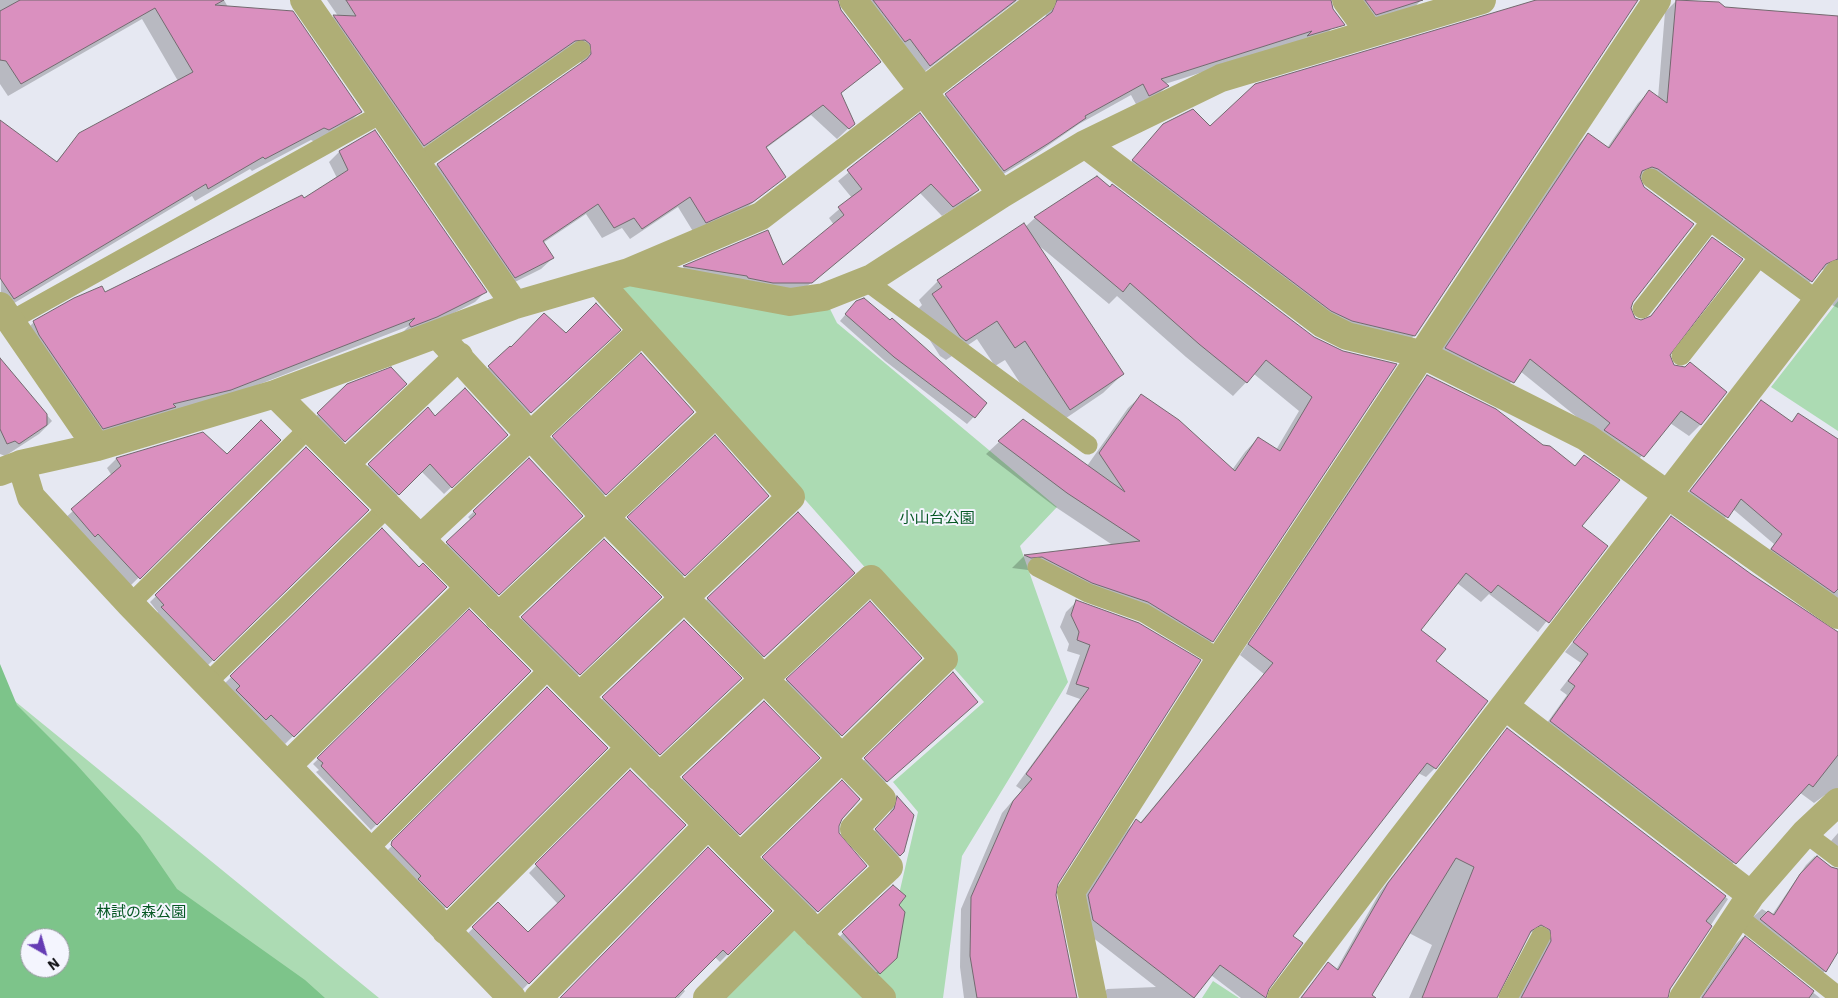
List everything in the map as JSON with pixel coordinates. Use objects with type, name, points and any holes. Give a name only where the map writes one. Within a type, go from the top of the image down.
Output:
[{"type":"street","points":[[304,0],[381,114],[515,305]]},
{"type":"street","points":[[853,0],[1002,194]]},
{"type":"street","points":[[512,998],[130,604],[31,497],[10,468],[97,447],[275,394],[515,305],[628,272],[761,216],[922,90],[1042,0]]},
{"type":"street","points":[[1346,0],[1370,33]]},
{"type":"street","points":[[628,272],[790,302],[824,298],[866,280],[1084,144],[1221,78],[1482,0]]},
{"type":"street","points":[[1093,998],[1070,892],[1220,658],[1657,0]]},
{"type":"street","points":[[1084,144],[1323,324],[1347,336],[1421,354],[1586,437],[1838,615]]},
{"type":"street","points":[[1282,998],[1400,841],[1506,707],[1667,494],[1838,274]]},
{"type":"street","points":[[579,697],[791,497],[598,281]]},
{"type":"street","points":[[3,310],[97,447]]},
{"type":"street","points":[[420,539],[642,331]]},
{"type":"street","points":[[438,334],[605,518],[882,799],[854,829],[888,867],[817,934]]},
{"type":"street","points":[[345,464],[458,356]]},
{"type":"street","points":[[275,394],[882,998]]},
{"type":"street","points":[[498,617],[715,414]]},
{"type":"street","points":[[659,777],[871,579],[944,659],[740,857]]},
{"type":"street","points":[[287,766],[469,588]]},
{"type":"street","points":[[1506,707],[1743,905]]},
{"type":"street","points":[[446,931],[630,748]]},
{"type":"street","points":[[1682,998],[1743,905],[1805,833],[1838,802]]},
{"type":"street","points":[[538,998],[708,825]]},
{"type":"street","points":[[707,998],[794,911]]},
{"type":"lane","points":[[417,164],[581,50]]},
{"type":"lane","points":[[3,310],[381,114]]},
{"type":"lane","points":[[1651,178],[1817,300]]},
{"type":"lane","points":[[1642,309],[1710,222]]},
{"type":"lane","points":[[1681,356],[1759,258]]},
{"type":"lane","points":[[866,280],[1088,445]]},
{"type":"lane","points":[[130,604],[309,428]]},
{"type":"lane","points":[[207,683],[388,507]]},
{"type":"lane","points":[[1037,567],[1088,593],[1144,613],[1220,658]]},
{"type":"lane","points":[[368,850],[550,668]]},
{"type":"lane","points":[[1805,833],[1838,858]]},
{"type":"lane","points":[[1743,905],[1838,996]]},
{"type":"lane","points":[[1508,998],[1541,936]]},
{"type":"green space","name":"小山台公園","points":[[609,278],[824,297],[837,323],[1057,507],[1020,546],[1068,682],[962,856],[943,998],[882,998],[865,981],[882,968],[918,812],[893,782],[984,702]]},
{"type":"green space","points":[[1838,301],[1838,431],[1771,387]]},
{"type":"green space","name":"林試の森公園","points":[[0,664],[17,705],[76,764],[140,835],[177,889],[305,980],[325,998],[0,998]]},
{"type":"green space","name":"林試の森公園","points":[[0,689],[379,998],[0,998]]},
{"type":"green space","points":[[793,928],[865,998],[722,998]]},
{"type":"green space","points":[[1213,981],[1239,998],[1202,998]]},
{"type":"building","points":[[20,0],[224,0],[215,5],[293,11],[362,112],[329,130],[324,128],[265,159],[263,157],[208,189],[206,184],[14,299],[0,278],[0,120],[57,162],[79,133],[193,72],[155,8],[21,84],[6,61],[0,60],[0,11]]},
{"type":"building","points":[[346,0],[838,0],[841,10],[881,62],[841,93],[855,124],[849,129],[823,105],[766,147],[786,177],[753,202],[706,223],[690,197],[642,229],[634,218],[614,228],[598,204],[543,241],[554,258],[515,278],[437,164],[587,59],[591,54],[590,44],[585,40],[575,41],[424,146],[333,15],[356,16]]},
{"type":"building","points":[[873,0],[1016,0],[930,66],[910,39],[905,42]]},
{"type":"building","points":[[1057,0],[1331,0],[1333,9],[1345,25],[1307,36],[1312,31],[1161,79],[1169,86],[1149,96],[1143,84],[1085,116],[1086,118],[1004,171],[945,94],[1052,12]]},
{"type":"building","points":[[1365,0],[1423,0],[1376,15]]},
{"type":"building","points":[[1536,0],[1638,0],[1415,336],[1352,321],[1331,311],[1132,160],[1163,124],[1193,109],[1210,126],[1255,84]]},
{"type":"building","points":[[1676,0],[1719,2],[1725,7],[1838,16],[1838,259],[1826,264],[1812,282],[1658,169],[1652,167],[1642,171],[1640,177],[1644,187],[1694,224],[1633,302],[1631,308],[1635,318],[1641,320],[1651,316],[1712,237],[1743,259],[1670,355],[1674,365],[1685,367],[1690,362],[1727,392],[1701,425],[1681,411],[1644,457],[1604,430],[1610,423],[1530,359],[1514,383],[1445,348],[1588,133],[1609,148],[1649,90],[1667,103]]},
{"type":"building","points":[[920,113],[979,190],[953,207],[931,184],[812,283],[773,283],[748,278],[747,276],[683,266],[768,230],[783,265],[844,215],[838,207],[862,189],[847,170]]},
{"type":"building","points":[[375,130],[487,292],[437,317],[411,327],[409,324],[415,318],[231,390],[173,404],[176,407],[103,429],[39,335],[33,321],[74,298],[102,286],[105,292],[302,195],[304,198],[348,170],[339,151]]},
{"type":"building","points":[[1097,176],[1110,187],[1112,184],[1314,337],[1343,351],[1397,364],[1213,642],[1148,602],[1092,583],[1042,557],[1031,558],[1024,555],[1140,541],[1067,493],[998,441],[1023,419],[1125,492],[1099,453],[1141,394],[1179,420],[1235,471],[1258,437],[1280,451],[1312,397],[1266,360],[1247,383],[1199,344],[1130,283],[1123,292],[1034,217]]},
{"type":"building","points":[[1024,223],[1124,374],[1070,410],[1025,341],[1015,348],[997,321],[966,341],[960,336],[932,294],[942,287],[937,280]]},
{"type":"building","points":[[864,298],[890,320],[892,318],[987,403],[975,418],[894,357],[845,314],[856,301]]},
{"type":"building","points":[[596,303],[621,330],[531,413],[488,366],[511,347],[544,313],[566,333]]},
{"type":"building","points":[[641,353],[694,412],[606,495],[552,436]]},
{"type":"building","points":[[0,358],[47,414],[47,425],[19,444],[15,441],[7,444],[0,429]]},
{"type":"building","points":[[391,367],[407,384],[345,442],[317,413],[347,384]]},
{"type":"building","points":[[1427,375],[1496,409],[1543,445],[1550,446],[1575,466],[1584,455],[1620,480],[1582,526],[1608,546],[1549,623],[1498,585],[1491,593],[1466,573],[1421,630],[1446,649],[1436,661],[1488,701],[1436,769],[1427,763],[1293,936],[1303,943],[1269,989],[1266,998],[1220,965],[1194,998],[1093,920],[1088,895],[1136,819],[1141,823],[1273,663],[1248,644]]},
{"type":"building","points":[[465,388],[508,435],[452,488],[430,464],[399,495],[368,464],[428,407],[435,416]]},
{"type":"building","points":[[1761,400],[1792,422],[1798,413],[1838,439],[1838,589],[1834,593],[1771,549],[1782,534],[1741,499],[1728,518],[1690,491]]},
{"type":"building","points":[[261,420],[281,440],[140,579],[98,534],[95,537],[71,509],[121,466],[116,458],[203,432],[227,454]]},
{"type":"building","points":[[715,435],[769,496],[685,576],[627,517]]},
{"type":"building","points":[[306,447],[369,510],[214,661],[161,607],[164,605],[155,595]]},
{"type":"building","points":[[529,458],[583,516],[499,595],[446,542],[476,514],[473,511]]},
{"type":"building","points":[[798,512],[855,573],[764,657],[707,598]]},
{"type":"building","points":[[1671,516],[1751,574],[1838,632],[1838,755],[1813,787],[1809,784],[1736,864],[1550,721],[1575,686],[1568,681],[1588,654],[1573,642]]},
{"type":"building","points":[[382,528],[419,567],[423,563],[447,587],[294,737],[271,715],[266,720],[236,690],[240,686],[230,676]]},
{"type":"building","points":[[604,539],[662,597],[580,675],[521,617]]},
{"type":"building","points":[[1076,600],[1139,623],[1201,660],[1058,884],[1056,895],[1077,998],[977,998],[970,956],[971,897],[1013,801],[1032,779],[1026,774],[1089,688],[1076,684],[1090,645],[1077,640],[1079,632],[1071,615]]},
{"type":"building","points":[[870,601],[922,658],[842,736],[786,679]]},
{"type":"building","points":[[469,609],[531,671],[377,825],[321,766],[323,763],[317,758]]},
{"type":"building","points":[[684,620],[742,678],[660,755],[602,697]]},
{"type":"building","points":[[953,672],[978,702],[887,782],[864,758]]},
{"type":"building","points":[[547,687],[608,748],[447,908],[418,879],[421,876],[391,845],[392,841]]},
{"type":"building","points":[[764,701],[820,758],[740,835],[682,777]]},
{"type":"building","points":[[1507,728],[1726,896],[1706,921],[1712,926],[1670,989],[1668,998],[1521,998],[1551,941],[1550,930],[1541,925],[1531,931],[1497,998],[1422,998],[1474,867],[1456,858],[1372,995],[1376,998],[1301,998],[1328,962],[1338,970],[1388,883]]},
{"type":"building","points":[[630,770],[686,825],[529,984],[472,927],[498,902],[528,932],[565,896],[535,864]]},
{"type":"building","points":[[842,780],[860,799],[842,819],[839,833],[867,866],[818,912],[762,857]]},
{"type":"building","points":[[897,796],[914,815],[904,852],[900,856],[875,829],[894,809]]},
{"type":"building","points":[[708,847],[772,911],[728,955],[723,950],[675,998],[560,998]]},
{"type":"building","points":[[1817,856],[1831,867],[1838,869],[1838,952],[1826,972],[1760,919],[1768,911],[1774,915],[1800,874]]},
{"type":"building","points":[[893,885],[906,896],[899,905],[905,912],[897,958],[880,974],[842,932]]},
{"type":"building","points":[[1745,936],[1814,991],[1809,998],[1702,998]]}]
